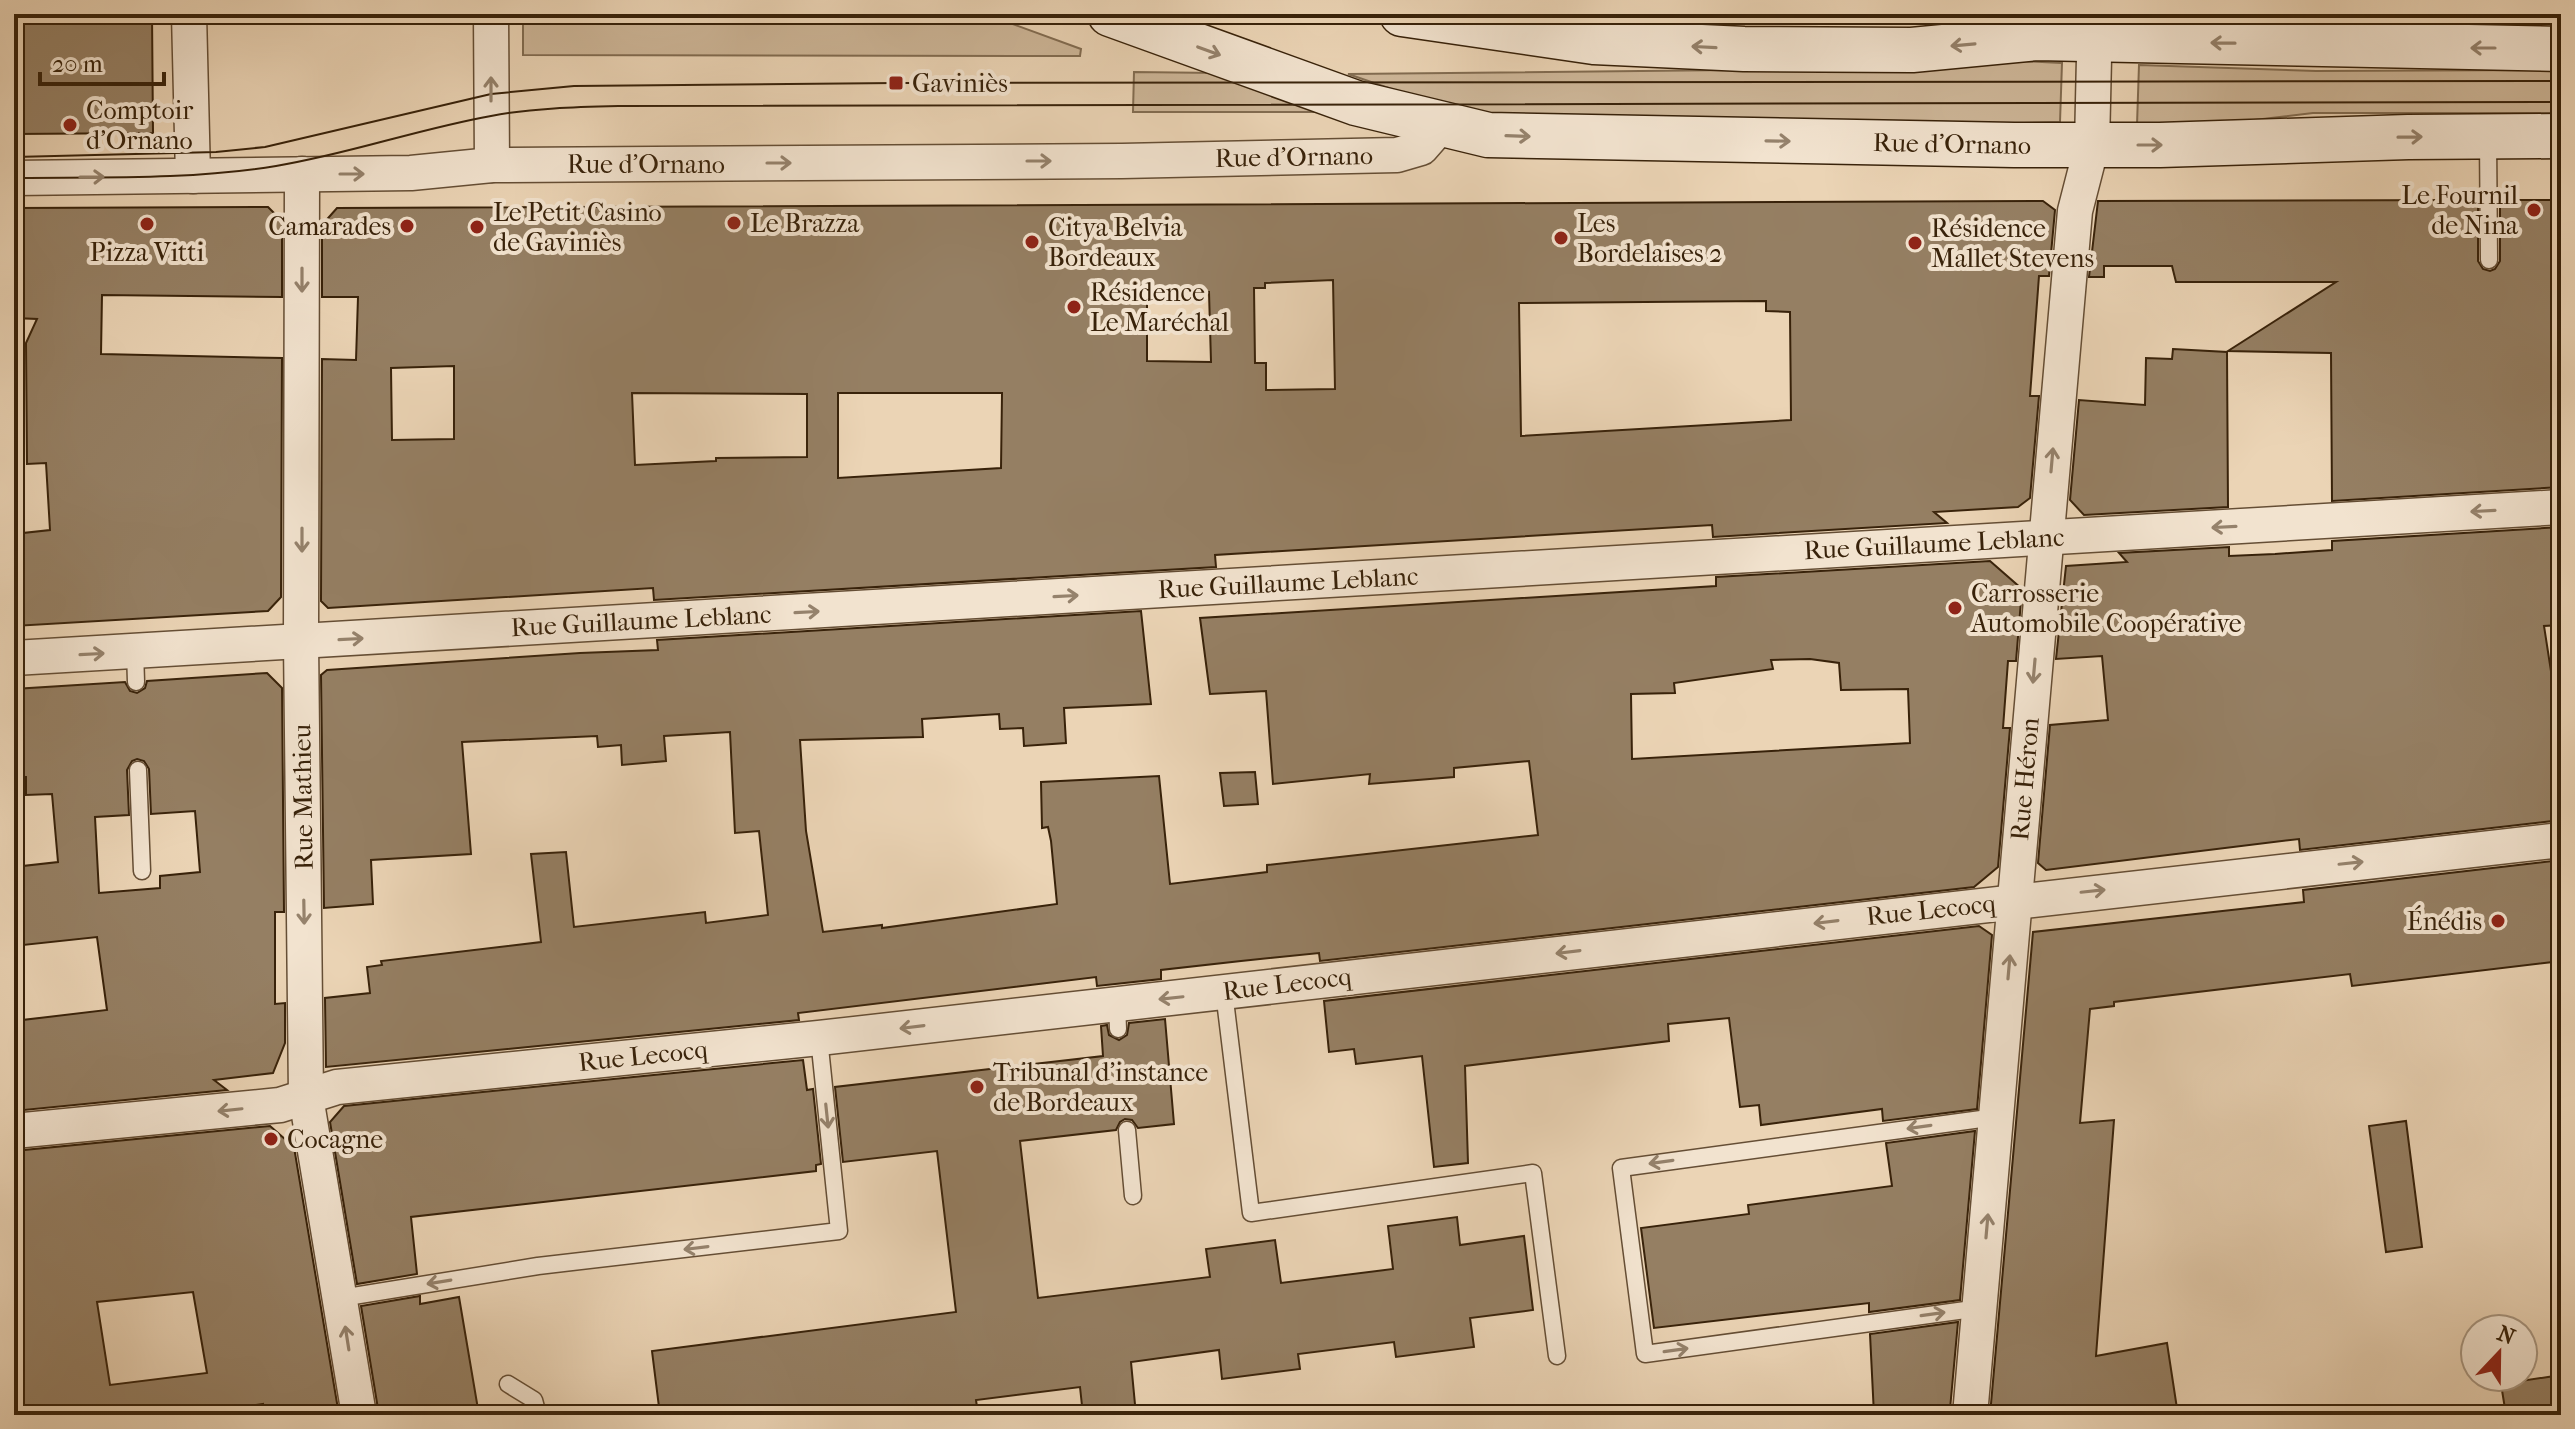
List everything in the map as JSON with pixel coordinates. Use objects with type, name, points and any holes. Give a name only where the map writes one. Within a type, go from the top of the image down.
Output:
[{"type":"main road","points":[[1110,14],[1356,103],[1442,124]]},
{"type":"main road","points":[[1402,14],[1594,42],[1744,49],[1912,50],[2037,38],[2095,26],[2561,49]]},
{"type":"main road","name":"Rue d'Ornano","points":[[1442,124],[1488,135],[1542,137],[2092,145],[2561,136]]},
{"type":"street","points":[[189,14],[193,176]]},
{"type":"street","points":[[491,14],[492,165]]},
{"type":"street","name":"Rue Héron","points":[[1970,1415],[2075,211],[2092,145],[2095,26]]},
{"type":"street","name":"Rue d'Ornano","points":[[14,178],[411,173],[492,165],[1122,161],[1397,155],[1421,148],[1442,124]]},
{"type":"street","name":"Rue Mathieu","points":[[302,174],[301,641],[306,1097],[359,1415]]},
{"type":"street","name":"Rue Guillaume Leblanc","points":[[14,658],[136,666],[301,641],[2561,507]]},
{"type":"street","name":"Rue Lecocq","points":[[14,1131],[280,1105],[337,1087],[819,1038],[1118,1016],[1224,992],[2561,840]]},
{"type":"lane","points":[[2488,137],[2489,260]]},
{"type":"lane","points":[[138,770],[142,871]]},
{"type":"lane","points":[[1224,992],[1251,1213],[1533,1173],[1557,1356]]},
{"type":"lane","points":[[341,1298],[538,1266],[839,1231],[819,1038]]},
{"type":"lane","points":[[1980,1308],[1645,1354],[1621,1168],[1996,1117]]},
{"type":"lane","points":[[1127,1130],[1133,1196]]},
{"type":"lane","points":[[508,1384],[534,1400],[538,1415]]},
{"type":"shaded area","points":[[523,14],[985,14],[1081,49],[1080,56],[523,55]]},
{"type":"shaded area","points":[[2019,61],[2062,63],[2060,122],[1939,125],[1542,124],[1432,103],[1348,74],[1936,68]]},
{"type":"shaded area","points":[[2139,65],[2316,71],[2561,70],[2561,113],[2313,113],[2220,124],[2137,125]]},
{"type":"shaded area","points":[[1134,72],[1218,73],[1324,112],[1133,112]]},
{"type":"building","points":[[52,14],[152,14],[153,133],[14,134],[14,20],[52,19]]},
{"type":"building","points":[[2478,200],[2478,261],[2483,269],[2490,271],[2500,261],[2500,200],[2561,200],[2561,487],[2332,501],[2331,353],[2228,351],[2336,282],[2176,282],[2172,266],[2104,266],[2104,277],[2089,277],[2098,201]]},
{"type":"building","points":[[2043,201],[2055,210],[2049,276],[2039,276],[2030,396],[2039,396],[2030,498],[2018,507],[1934,512],[1947,523],[1713,537],[1712,525],[1215,555],[1216,567],[654,600],[653,588],[328,608],[321,601],[322,359],[356,360],[358,297],[322,297],[322,225],[337,208]],"holes":[[[1333,280],[1335,389],[1266,390],[1266,363],[1255,363],[1254,288],[1265,288],[1265,283]],[[1209,292],[1211,362],[1147,361],[1147,293]],[[1766,301],[1766,311],[1790,312],[1791,420],[1521,436],[1519,303]],[[454,366],[454,439],[392,440],[391,368]],[[632,393],[807,394],[807,457],[716,458],[716,461],[635,465]],[[838,393],[1002,393],[1001,468],[838,478]]]},
{"type":"building","points":[[268,207],[282,221],[282,297],[102,295],[101,354],[282,358],[281,597],[268,611],[14,626],[14,534],[50,530],[46,463],[27,464],[26,343],[37,319],[14,318],[14,208]]},
{"type":"building","points":[[2173,349],[2227,352],[2228,507],[2084,515],[2070,500],[2079,400],[2145,405],[2146,358],[2172,359]]},
{"type":"building","points":[[2561,527],[2561,625],[2544,626],[2561,736],[2561,820],[2300,850],[2299,839],[2046,870],[2038,863],[2050,725],[2108,720],[2102,656],[2056,659],[2066,566],[2127,562],[2119,553],[2229,547],[2229,556],[2275,554],[2332,550],[2332,541]]},
{"type":"building","points":[[1990,561],[2022,589],[2016,661],[2008,661],[2003,728],[2010,728],[1998,867],[1974,887],[1320,961],[1319,953],[1241,961],[1161,970],[1161,979],[1097,986],[1096,977],[798,1013],[799,1020],[326,1067],[325,998],[370,993],[367,967],[382,965],[381,961],[541,942],[531,854],[566,852],[574,927],[705,912],[706,923],[768,915],[759,831],[735,833],[730,732],[664,736],[666,761],[622,765],[621,745],[598,747],[597,736],[462,742],[471,854],[371,860],[373,904],[324,908],[321,675],[327,670],[658,650],[657,640],[1141,611],[1151,704],[1064,708],[1066,743],[1024,746],[1023,728],[1000,729],[999,714],[922,719],[923,737],[800,740],[806,831],[823,932],[882,925],[882,928],[1057,904],[1051,841],[1048,827],[1042,828],[1041,782],[1159,776],[1170,884],[1267,872],[1267,865],[1538,835],[1529,761],[1454,768],[1454,777],[1369,784],[1370,774],[1273,784],[1266,691],[1210,694],[1200,618],[1716,586],[1716,577]],"holes":[[[1810,659],[1839,663],[1841,690],[1908,689],[1910,743],[1632,759],[1631,694],[1675,693],[1674,683],[1773,669],[1771,660]]]},
{"type":"building","points":[[267,673],[282,688],[284,912],[275,912],[275,1004],[285,1003],[285,1043],[273,1073],[214,1080],[227,1090],[14,1111],[14,1021],[107,1010],[97,937],[14,946],[14,867],[58,862],[52,794],[26,795],[26,777],[14,777],[14,689],[125,682],[130,691],[137,693],[145,688],[147,681]],"holes":[[[132,761],[144,761],[149,769],[151,814],[195,811],[200,872],[160,876],[160,888],[99,893],[95,817],[129,815],[127,770]]]},
{"type":"building","points":[[1255,772],[1258,804],[1224,806],[1220,773]]},
{"type":"building","points":[[2561,860],[2561,961],[2352,986],[2350,974],[2114,1002],[2114,1006],[2090,1009],[2080,1123],[2114,1120],[2096,1356],[2167,1343],[2178,1415],[1990,1415],[2033,932],[2304,902],[2303,890]]},
{"type":"building","points":[[1979,926],[1992,935],[1977,1109],[1883,1121],[1882,1109],[1761,1125],[1759,1105],[1740,1107],[1729,1018],[1668,1024],[1669,1041],[1465,1066],[1468,1163],[1434,1167],[1422,1056],[1356,1064],[1354,1049],[1329,1052],[1324,1001]]},
{"type":"building","points":[[1165,1019],[1174,1124],[1138,1128],[1132,1120],[1125,1119],[1116,1130],[1020,1141],[1038,1298],[1210,1277],[1206,1249],[1275,1240],[1281,1283],[1393,1269],[1388,1226],[1457,1217],[1460,1245],[1524,1236],[1533,1310],[1470,1318],[1474,1347],[1396,1357],[1394,1342],[1298,1354],[1300,1369],[1222,1379],[1219,1350],[1131,1362],[1136,1415],[1083,1415],[1080,1387],[976,1400],[977,1407],[914,1415],[660,1415],[652,1351],[956,1312],[937,1151],[843,1162],[835,1087],[1103,1056],[1101,1026],[1107,1025],[1109,1035],[1119,1040],[1127,1035],[1129,1023]]},
{"type":"building","points":[[803,1060],[807,1090],[813,1089],[821,1164],[816,1165],[816,1171],[411,1217],[417,1274],[357,1284],[330,1122],[344,1106]]},
{"type":"building","points":[[2406,1121],[2422,1247],[2386,1252],[2369,1126]]},
{"type":"building","points":[[270,1126],[294,1147],[339,1415],[262,1415],[263,1404],[181,1415],[14,1415],[14,1151]],"holes":[[[193,1292],[207,1373],[110,1385],[97,1302]]]},
{"type":"building","points":[[1975,1131],[1960,1300],[1869,1312],[1869,1303],[1654,1328],[1641,1228],[1749,1214],[1748,1205],[1892,1186],[1886,1143]]},
{"type":"building","points":[[420,1296],[420,1304],[459,1297],[479,1415],[379,1415],[361,1306]]},
{"type":"building","points":[[1958,1322],[1950,1409],[1915,1415],[1874,1415],[1870,1334]]},
{"type":"building","points":[[2561,1375],[2561,1415],[2506,1415],[2502,1393],[2539,1393],[2539,1378]]},
{"type":"tram line","points":[[14,157],[216,152],[265,147],[491,94],[574,86],[2561,81]]},
{"type":"tram line","points":[[14,178],[211,174],[303,161],[491,116],[619,106],[2561,102]]},
{"type":"place","name":"Gaviniès","points":[[896,83]]},
{"type":"place","name":"Comptoir d'Ornano","points":[[70,125]]},
{"type":"place","name":"Le Fournil de Nina","points":[[2534,210]]},
{"type":"place","name":"Le Brazza","points":[[734,223]]},
{"type":"place","name":"Pizza Vitti","points":[[147,224]]},
{"type":"place","name":"Camarades","points":[[407,226]]},
{"type":"place","name":"Le Petit Casino de Gaviniès","points":[[477,227]]},
{"type":"place","name":"Les Bordelaises 2","points":[[1561,238]]},
{"type":"place","name":"Citya Belvia Bordeaux","points":[[1032,242]]},
{"type":"place","name":"Résidence Mallet Stevens","points":[[1915,243]]},
{"type":"place","name":"Résidence Le Maréchal","points":[[1074,307]]},
{"type":"place","name":"Carrosserie Automobile Coopérative","points":[[1955,608]]},
{"type":"place","name":"Énédis","points":[[2498,921]]},
{"type":"place","name":"Tribunal d'instance de Bordeaux","points":[[977,1087]]},
{"type":"place","name":"Cocagne","points":[[271,1139]]}]
